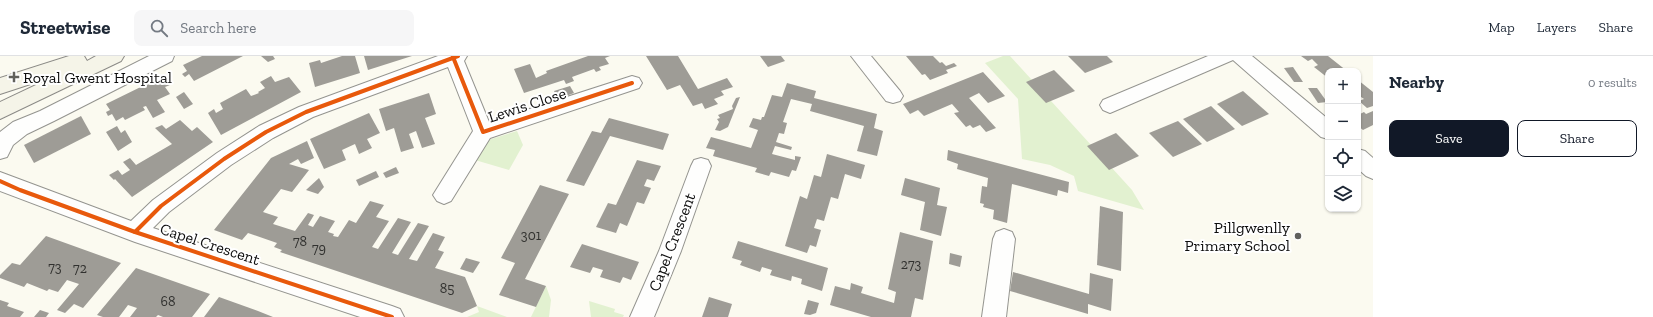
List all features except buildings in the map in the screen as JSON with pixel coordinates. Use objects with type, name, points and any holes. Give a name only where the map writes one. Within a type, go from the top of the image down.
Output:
[{"type":"main road","points":[[0,86],[92,56]]},
{"type":"main road","points":[[0,111],[114,56]]},
{"type":"street","points":[[0,150],[6,139],[20,128],[47,116],[165,56]]},
{"type":"street","points":[[860,56],[893,96]]},
{"type":"street","points":[[1110,105],[1226,56]]},
{"type":"street","points":[[1240,56],[1325,129]]},
{"type":"street","points":[[135,232],[161,206],[224,159],[266,132],[306,112],[455,57]]},
{"type":"street","name":"Lewis Close","points":[[455,57],[483,132]]},
{"type":"street","name":"Lewis Close","points":[[444,195],[483,132],[632,83]]},
{"type":"street","points":[[1361,160],[1373,170]]},
{"type":"street","name":"Capel Crescent","points":[[642,317],[670,251],[701,166]]},
{"type":"street","name":"Capel Crescent","points":[[0,181],[20,190],[135,232],[392,317]]},
{"type":"street","points":[[994,317],[1004,239]]},
{"type":"green space","points":[[1003,56],[1010,56],[1132,190],[1144,210],[1078,191],[1074,176],[1050,165],[1022,159],[1018,99],[985,63]]},
{"type":"green space","points":[[517,131],[523,145],[509,170],[475,160],[488,140]]},
{"type":"green space","points":[[546,286],[551,300],[549,317],[531,317]]},
{"type":"green space","points":[[589,301],[615,309],[614,312],[624,315],[623,317],[591,317]]},
{"type":"green space","points":[[477,306],[507,317],[467,317],[479,312]]},
{"type":"cycle path","points":[[135,232],[161,206],[224,159],[266,132],[306,112],[458,56]]},
{"type":"cycle path","points":[[453,57],[483,132],[632,83]]},
{"type":"cycle path","points":[[0,181],[20,190],[135,232],[392,317]]},
{"type":"place","name":"Royal Gwent Hospital","points":[[14,77]]},
{"type":"place","name":"Pillgwenlly Primary School","points":[[1298,236]]}]
